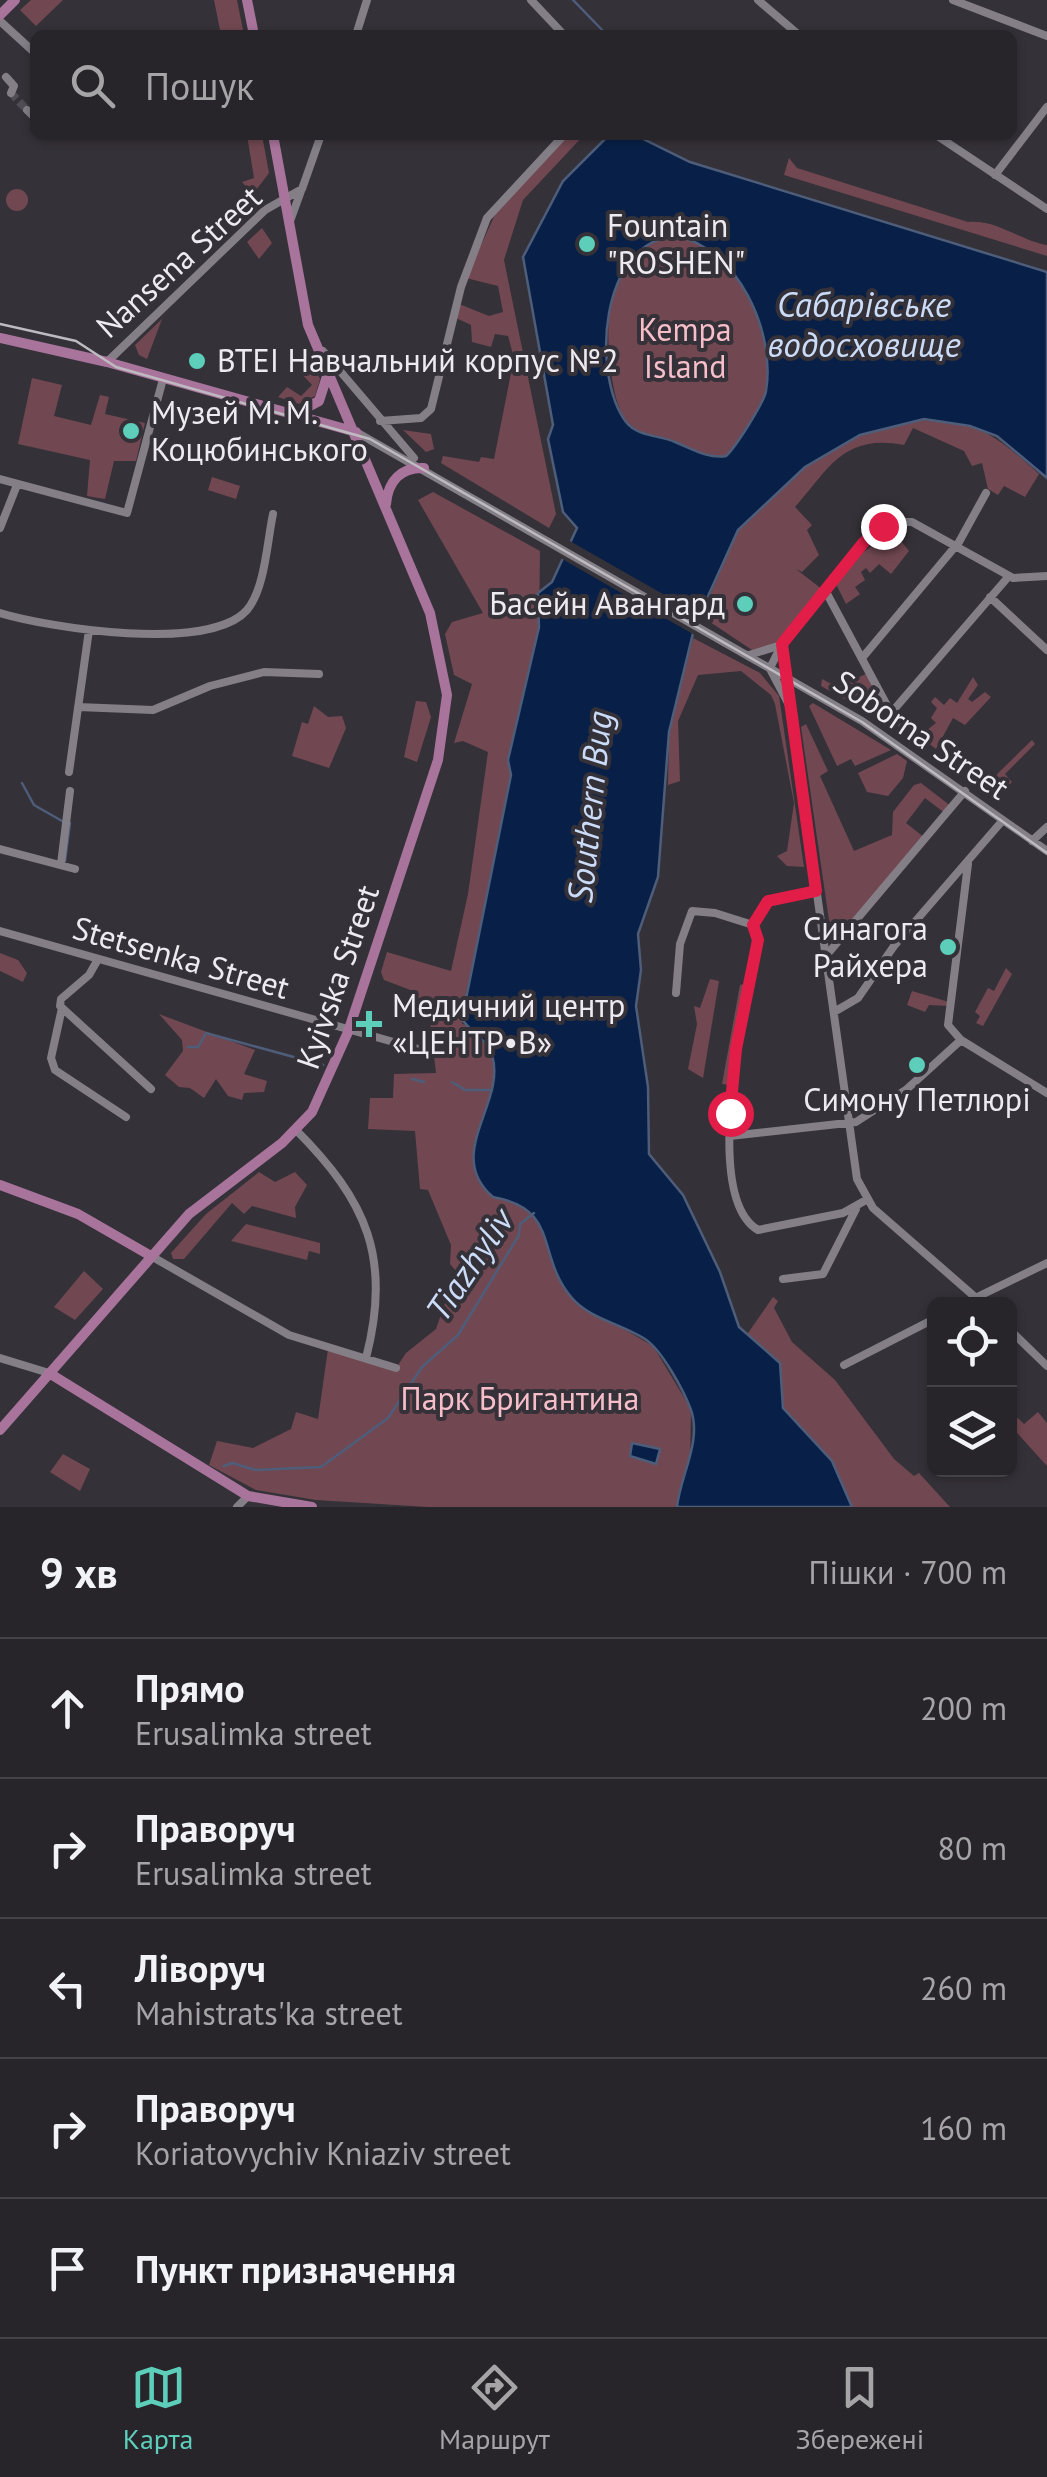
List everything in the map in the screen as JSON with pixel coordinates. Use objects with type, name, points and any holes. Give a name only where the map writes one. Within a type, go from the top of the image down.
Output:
[{"type":"main road","points":[[0,18],[16,0]]},
{"type":"main road","points":[[247,0],[253,30]]},
{"type":"main road","name":"Kyivska Street","points":[[0,1430],[207,1197],[296,1130],[323,1094],[348,1032],[438,760],[446,712],[444,670],[430,613],[316,343],[298,285],[274,140]]},
{"type":"main road","points":[[0,338],[106,362],[356,432]]},
{"type":"main road","points":[[293,415],[319,401],[329,369]]},
{"type":"main road","points":[[386,505],[388,488],[398,475],[412,468],[424,468]]},
{"type":"main road","points":[[0,1185],[78,1214],[151,1256]]},
{"type":"main road","points":[[49,1373],[248,1496],[312,1507]]},
{"type":"street","points":[[358,30],[368,0]]},
{"type":"street","points":[[953,0],[1047,36]]},
{"type":"street","points":[[532,1],[559,30]]},
{"type":"street","points":[[762,2],[793,30]]},
{"type":"street","points":[[0,18],[30,49]]},
{"type":"street","points":[[6,78],[14,86],[11,93]]},
{"type":"street","points":[[995,175],[1047,106]]},
{"type":"street","points":[[288,224],[319,140]]},
{"type":"street","points":[[380,421],[420,418],[431,409],[461,287],[487,218],[559,140]]},
{"type":"street","points":[[943,140],[1047,209]]},
{"type":"street","points":[[281,179],[305,178]]},
{"type":"street","name":"Nansena Street","points":[[106,362],[266,210],[302,188]]},
{"type":"street","points":[[316,343],[424,468]]},
{"type":"street","points":[[0,479],[126,513],[164,380]]},
{"type":"street","points":[[356,432],[424,468]]},
{"type":"street","name":"Soborna Street","points":[[424,468],[808,690],[966,791],[1047,851]]},
{"type":"street","points":[[0,528],[17,485]]},
{"type":"street","points":[[864,657],[955,546],[986,493]]},
{"type":"street","points":[[0,614],[32,623],[89,630],[174,634],[241,616],[255,594],[273,514]]},
{"type":"street","points":[[792,712],[770,668],[782,644],[869,537],[892,522],[912,522],[1008,576],[1047,576]]},
{"type":"street","points":[[891,713],[1008,576]]},
{"type":"street","name":"Soborna Street","points":[[826,590],[891,713],[911,734]]},
{"type":"street","points":[[990,596],[1047,650]]},
{"type":"street","points":[[69,772],[89,630]]},
{"type":"street","points":[[749,656],[782,644]]},
{"type":"street","points":[[782,644],[857,1179],[866,1200],[975,1297]]},
{"type":"street","points":[[78,707],[153,710],[210,686],[264,672],[319,674]]},
{"type":"street","points":[[792,712],[796,695],[808,690]]},
{"type":"street","points":[[61,864],[70,790]]},
{"type":"street","points":[[825,956],[966,791]]},
{"type":"street","points":[[834,1012],[852,1004],[894,946],[1003,820]]},
{"type":"street","points":[[1032,841],[1047,827]]},
{"type":"street","points":[[0,849],[75,869]]},
{"type":"street","points":[[968,864],[948,1025],[962,1040],[1047,1093]]},
{"type":"street","points":[[753,925],[768,901],[816,891]]},
{"type":"street","points":[[676,993],[680,944],[692,911],[715,913],[753,925]]},
{"type":"street","points":[[753,925],[758,940],[736,1049],[730,1136],[732,1175],[752,1227],[767,1229],[856,1209]]},
{"type":"street","name":"Stetsenka Street","points":[[0,931],[422,1050]]},
{"type":"street","points":[[98,960],[89,975],[61,999],[51,1058],[55,1070],[126,1117]]},
{"type":"street","points":[[62,1008],[151,1089]]},
{"type":"street","points":[[730,1136],[848,1124],[907,1089],[962,1040]]},
{"type":"street","points":[[296,1130],[324,1158],[363,1217],[372,1240],[378,1308],[366,1358]]},
{"type":"street","points":[[784,1279],[823,1274],[856,1209],[866,1200]]},
{"type":"street","points":[[151,1256],[289,1335],[396,1368]]},
{"type":"street","points":[[987,1297],[1047,1263]]},
{"type":"street","points":[[844,1366],[927,1323]]},
{"type":"street","points":[[1017,1337],[1047,1366]]},
{"type":"street","points":[[0,1358],[49,1373]]},
{"type":"street","points":[[237,1507],[248,1496]]},
{"type":"green space","points":[[31,0],[63,0],[36,26],[20,10]]},
{"type":"green space","points":[[214,0],[237,0],[243,30],[220,30]]},
{"type":"green space","points":[[248,140],[263,140],[269,173],[253,194],[242,182],[254,178]]},
{"type":"green space","points":[[564,140],[579,140],[523,200],[504,260],[556,514],[549,528],[441,463],[443,456],[479,462],[481,457],[494,459],[514,358],[508,336],[495,334],[491,347],[472,342],[471,325],[456,318],[459,304],[489,316],[503,312],[498,286],[466,278],[498,208]]},
{"type":"green space","points":[[789,158],[797,168],[968,222],[999,227],[1047,245],[1047,256],[784,175]]},
{"type":"green space","points":[[17,189],[25,192],[25,208],[17,211],[9,208],[6,200],[9,192]]},
{"type":"green space","points":[[262,228],[272,243],[259,259],[247,242]]},
{"type":"green space","name":"Kempa Island","points":[[667,236],[691,239],[730,268],[745,291],[764,342],[764,396],[726,456],[706,455],[637,430],[624,417],[616,398],[608,331],[614,291],[632,257]]},
{"type":"green space","points":[[162,319],[147,359],[139,355],[135,345]]},
{"type":"green space","points":[[312,362],[320,379],[315,396],[299,404],[278,397],[287,387],[301,396],[312,385],[301,373]]},
{"type":"green space","points":[[32,378],[62,385],[54,416],[91,425],[100,395],[109,397],[105,414],[145,423],[136,461],[114,461],[105,499],[87,496],[90,460],[18,444]]},
{"type":"green space","points":[[918,420],[956,423],[985,433],[1039,474],[1025,497],[1004,486],[998,495],[988,489],[982,463],[972,466],[964,451],[913,428],[904,445],[866,444],[851,450],[828,468],[795,507],[812,525],[807,530],[819,555],[802,572],[796,569],[823,590],[780,644],[752,650],[701,616],[738,530],[805,467],[860,435]]},
{"type":"green space","points":[[403,430],[431,434],[434,449],[426,452]]},
{"type":"green space","points":[[212,477],[240,486],[236,499],[208,490]]},
{"type":"green space","name":"Парк Бригантина","points":[[433,492],[540,551],[539,627],[508,760],[511,775],[462,1024],[476,1027],[483,1021],[574,1300],[653,1346],[691,1409],[690,1465],[706,1507],[428,1507],[316,1500],[256,1490],[209,1465],[217,1441],[253,1448],[291,1429],[296,1412],[318,1419],[328,1349],[396,1368],[406,1353],[436,1329],[456,1271],[450,1264],[451,1245],[428,1190],[420,1189],[415,1131],[368,1129],[370,1098],[393,1098],[394,1074],[436,1073],[434,1055],[424,1052],[434,1013],[410,1002],[413,991],[384,980],[381,972],[387,952],[451,971],[468,894],[488,752],[463,741],[454,743],[472,684],[454,675],[445,634],[452,622],[483,613],[418,500]]},
{"type":"green space","points":[[893,531],[909,551],[891,574],[879,564],[870,573],[866,568],[861,572],[865,580],[855,587],[860,594],[846,604],[836,584],[862,553]]},
{"type":"green space","points":[[693,638],[760,673],[779,696],[804,867],[787,866],[777,856],[787,851],[794,803],[775,704],[771,695],[741,671],[698,675],[678,721],[680,781],[668,785],[669,732]]},
{"type":"green space","points":[[868,673],[876,692],[855,705],[821,686],[822,679],[837,687]]},
{"type":"green space","points":[[973,677],[978,685],[968,699],[972,702],[985,692],[991,697],[965,725],[953,718],[936,749],[919,736],[936,723],[931,718],[937,708],[931,702],[935,697],[944,705],[950,698],[957,703]]},
{"type":"green space","points":[[416,701],[426,702],[431,717],[417,762],[404,757]]},
{"type":"green space","points":[[813,703],[891,750],[855,766],[851,759],[837,766],[809,706]]},
{"type":"green space","points":[[314,706],[328,717],[342,716],[346,728],[329,768],[292,756],[302,722],[308,724]]},
{"type":"green space","points":[[806,724],[828,771],[820,776],[854,851],[892,835],[893,812],[914,785],[921,783],[952,807],[946,814],[925,798],[906,823],[925,838],[833,948],[801,727]]},
{"type":"green space","points":[[1032,740],[1035,744],[1005,774],[1012,782],[1004,790],[992,779]]},
{"type":"green space","points":[[897,754],[907,761],[903,778],[888,796],[867,792],[858,773]]},
{"type":"green space","points":[[0,953],[18,960],[27,973],[23,982],[0,971]]},
{"type":"green space","points":[[1006,968],[1012,974],[983,1026],[976,1023],[980,1016],[975,1012],[988,988],[994,991]]},
{"type":"green space","points":[[710,979],[719,981],[703,1078],[688,1069],[697,1024],[694,1006],[700,1008]]},
{"type":"green space","points":[[747,983],[730,1085],[722,1084],[740,985]]},
{"type":"green space","points":[[912,991],[949,1002],[948,1006],[929,1005],[925,1012],[907,1005]]},
{"type":"green space","points":[[159,1014],[255,1050],[244,1074],[267,1081],[264,1092],[244,1093],[242,1100],[228,1096],[216,1079],[204,1098],[190,1088],[179,1087],[165,1075],[183,1051],[182,1040]]},
{"type":"green space","points":[[259,1172],[275,1182],[295,1172],[307,1185],[295,1207],[296,1218],[252,1206],[244,1214],[232,1203],[184,1259],[173,1259],[171,1253],[206,1214]]},
{"type":"green space","points":[[246,1224],[320,1243],[320,1254],[309,1251],[307,1260],[231,1241]]},
{"type":"green space","points":[[84,1271],[103,1289],[75,1320],[54,1307]]},
{"type":"green space","points":[[773,1297],[778,1301],[774,1308],[792,1342],[835,1380],[894,1459],[914,1476],[919,1473],[950,1507],[852,1507],[832,1461],[783,1408],[780,1363],[746,1336]]},
{"type":"green space","points":[[1038,1412],[1047,1423],[1047,1466],[1017,1433],[1017,1419],[1024,1424]]},
{"type":"green space","points":[[63,1454],[90,1469],[80,1491],[50,1472]]},
{"type":"water","name":"Сабарівське водосховище","points":[[604,140],[645,140],[690,162],[1047,272],[1047,478],[997,436],[970,426],[924,419],[860,435],[805,467],[738,530],[695,625],[669,732],[658,877],[638,934],[641,970],[636,1006],[648,1087],[649,1154],[683,1195],[720,1272],[739,1327],[780,1363],[783,1408],[832,1461],[852,1507],[677,1507],[694,1422],[672,1372],[645,1339],[588,1311],[572,1298],[561,1282],[538,1223],[514,1203],[493,1197],[479,1181],[474,1163],[494,1073],[490,1049],[462,1019],[511,775],[508,760],[539,627],[538,593],[552,582],[577,528],[563,512],[548,439],[553,425],[523,257],[563,181]],"holes":[[[676,236],[718,257],[748,296],[765,344],[768,368],[766,391],[749,425],[726,456],[719,457],[631,427],[615,401],[606,344],[617,285],[631,261],[650,244]]]},
{"type":"water","points":[[632,1443],[660,1449],[656,1464],[630,1456]]},
{"type":"pier","points":[[568,540],[705,618],[698,637],[557,556]]},
{"type":"waterway","points":[[573,0],[602,30]]},
{"type":"waterway","points":[[22,783],[34,805],[62,821]]},
{"type":"waterway","points":[[65,861],[70,823]]},
{"type":"waterway","points":[[188,1047],[198,1047],[206,1033],[323,1065]]},
{"type":"waterway","points":[[412,1079],[424,1082]]},
{"type":"waterway","points":[[452,1082],[465,1090],[492,1090]]},
{"type":"waterway","name":"Tiazhyliv","points":[[224,1466],[232,1463],[256,1470],[321,1467],[388,1418],[422,1367],[458,1335],[519,1235],[520,1224],[534,1213]]},
{"type":"tunnel","points":[[11,93],[27,110]]},
{"type":"tram line","points":[[0,324],[76,341],[116,367],[370,439],[862,722],[1047,853]]},
{"type":"place","name":"Fountain \"ROSHEN\"","points":[[587,244]]},
{"type":"place","name":"ВТЕІ Навчальний корпус №2","points":[[197,361]]},
{"type":"place","name":"Музей М. М. Коцюбинського","points":[[131,431]]},
{"type":"place","name":"Басейн Авангард","points":[[745,604]]},
{"type":"place","name":"Синагога Райхера","points":[[948,947]]},
{"type":"place","name":"Медичний центр «ЦЕНТР•В»","points":[[369,1024]]},
{"type":"place","name":"Симону Петлюрі","points":[[917,1065]]},
{"type":"route","points":[[730,1113],[736,1049],[758,940],[753,925],[768,901],[816,891],[782,644],[864,542],[883,526]]},
{"type":"water label","name":"Southern Bug","points":[[590,807]]}]
